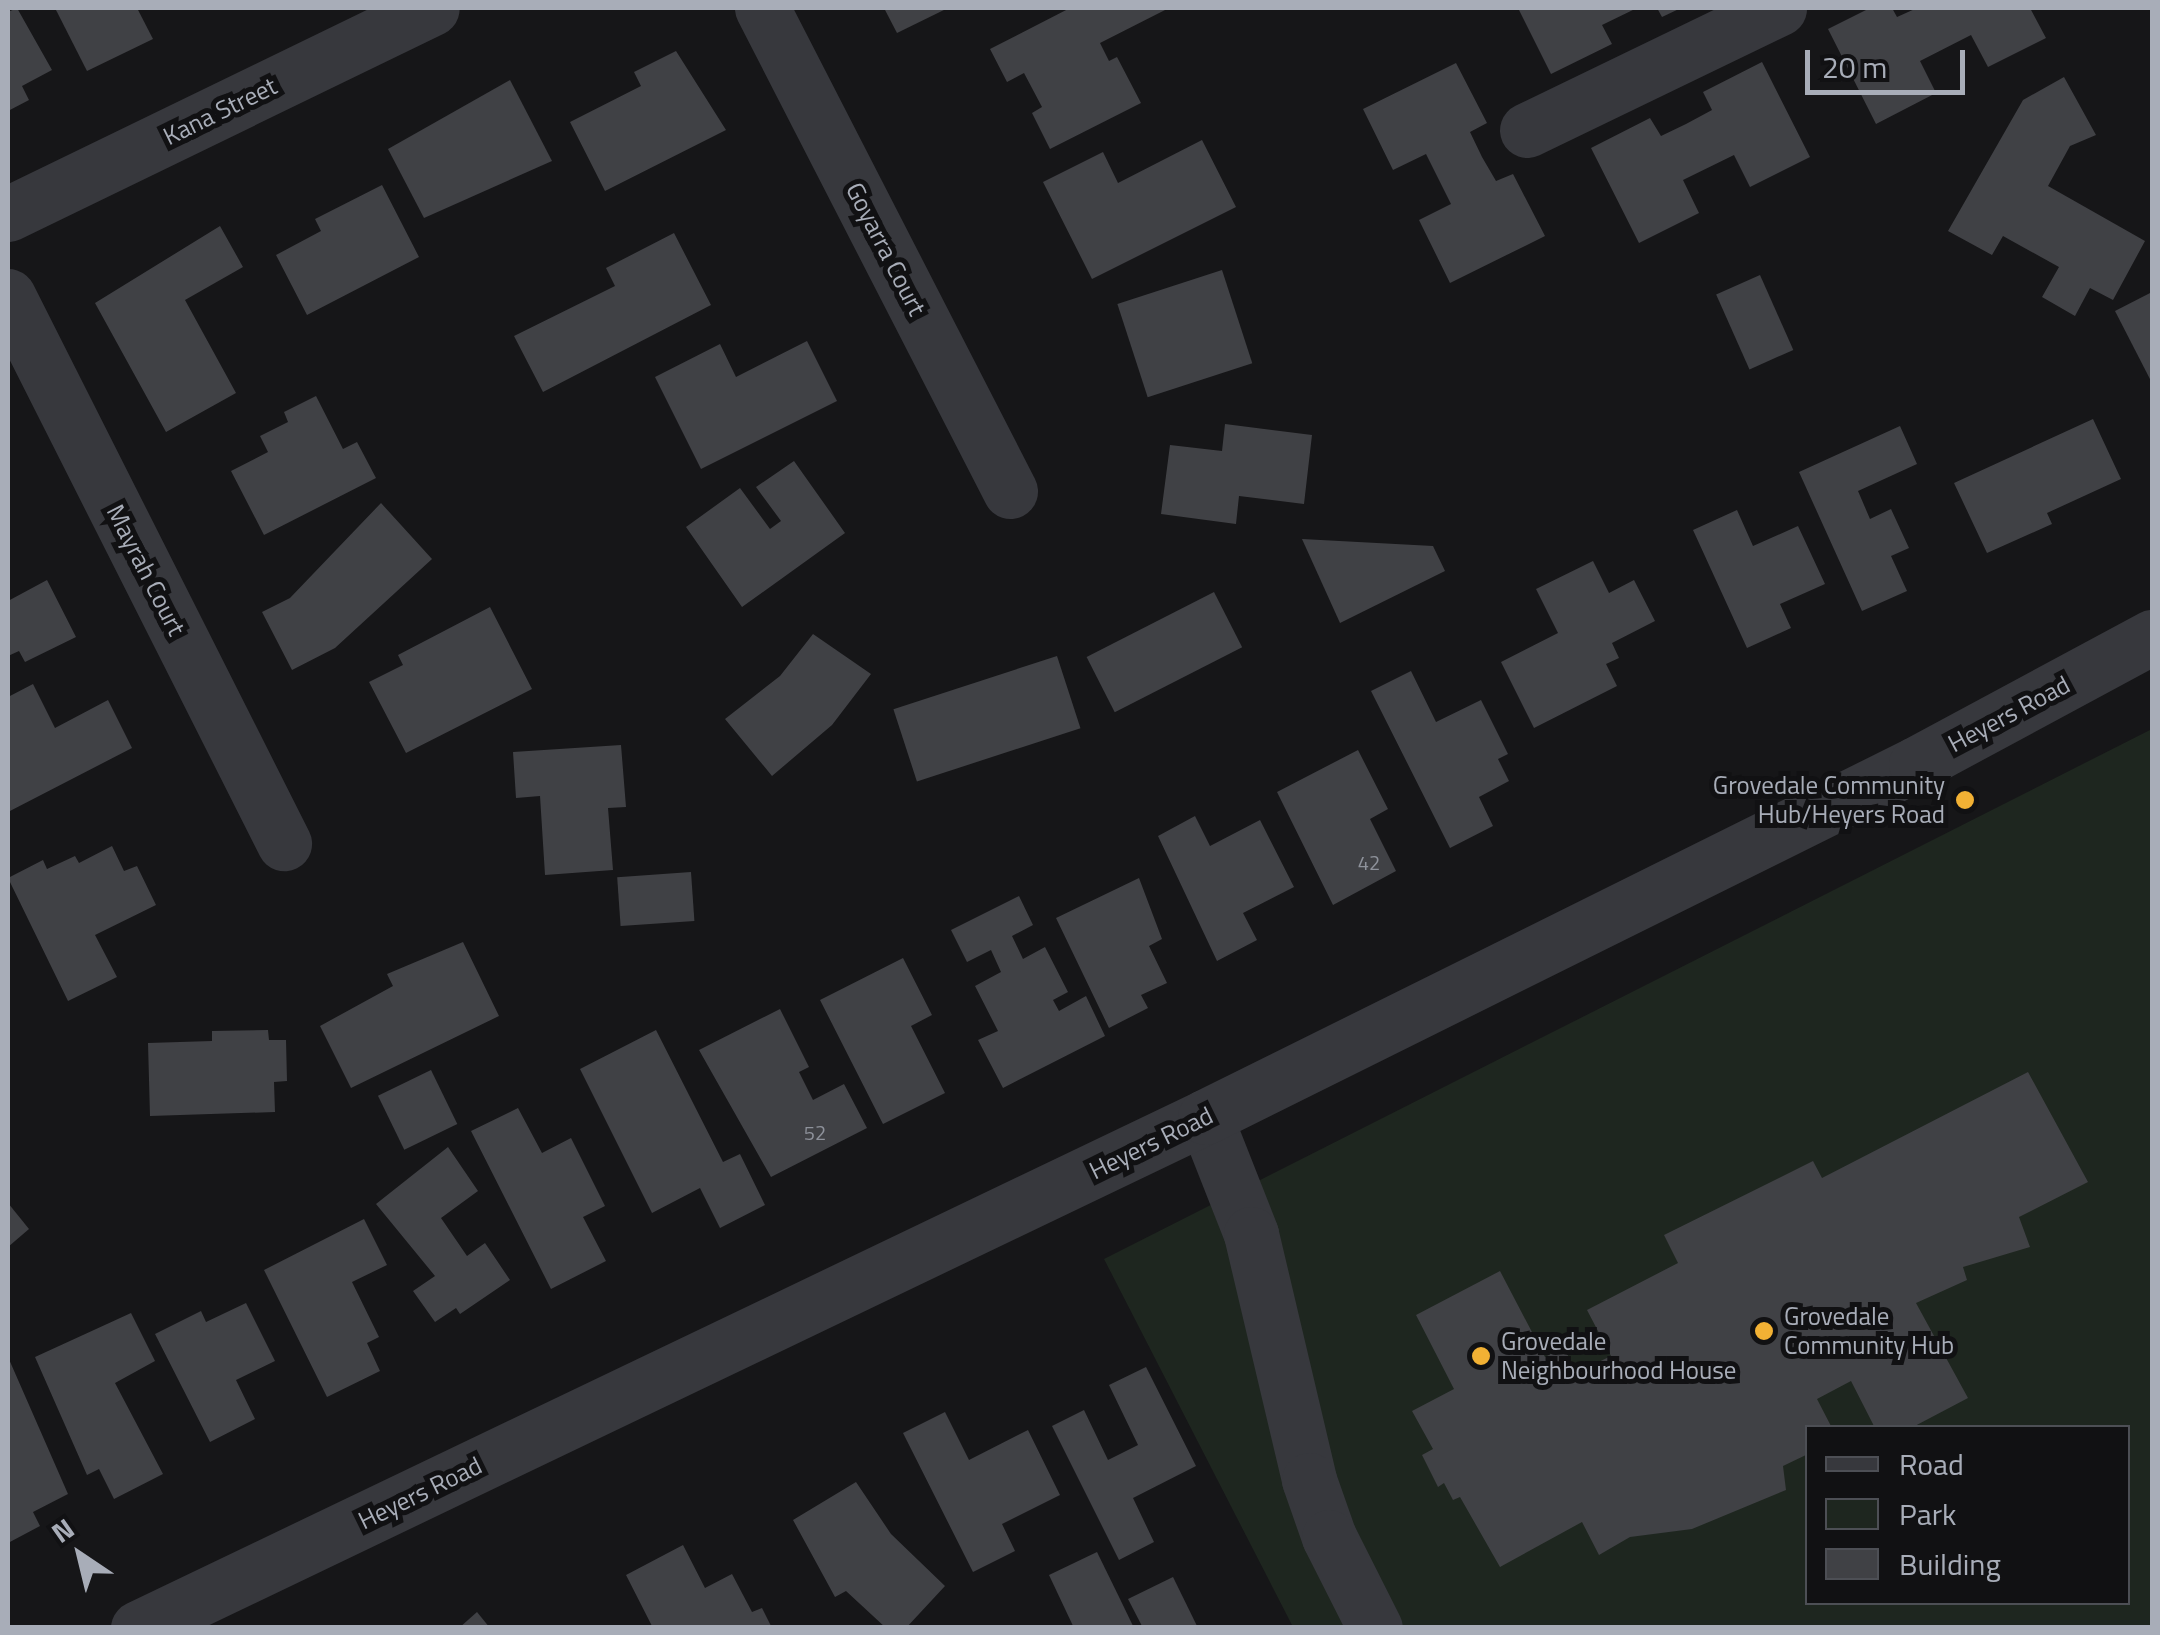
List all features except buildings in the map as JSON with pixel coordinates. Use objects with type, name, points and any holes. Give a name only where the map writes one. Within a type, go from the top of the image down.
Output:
[{"type":"street","name":"Kana Street","points":[[8,214],[432,8]]},
{"type":"street","name":"Goyarra Court","points":[[762,8],[1010,491]]},
{"type":"street","points":[[1527,130],[1780,8]]},
{"type":"street","name":"Mayrah Court","points":[[8,296],[284,843]]},
{"type":"street","name":"Heyers Road","points":[[138,1628],[1205,1117],[1899,773],[2152,637]]},
{"type":"street","points":[[1205,1117],[1251,1234],[1308,1480],[1328,1537],[1375,1628]]},
{"type":"green space","points":[[2152,729],[2152,1627],[1293,1627],[1104,1259]]},
{"type":"place","name":"Grovedale Community Hub/Heyers Road","points":[[1965,800]]},
{"type":"place","name":"Grovedale Community Hub","points":[[1764,1331]]},
{"type":"place","name":"Grovedale Neighbourhood House","points":[[1481,1356]]}]
